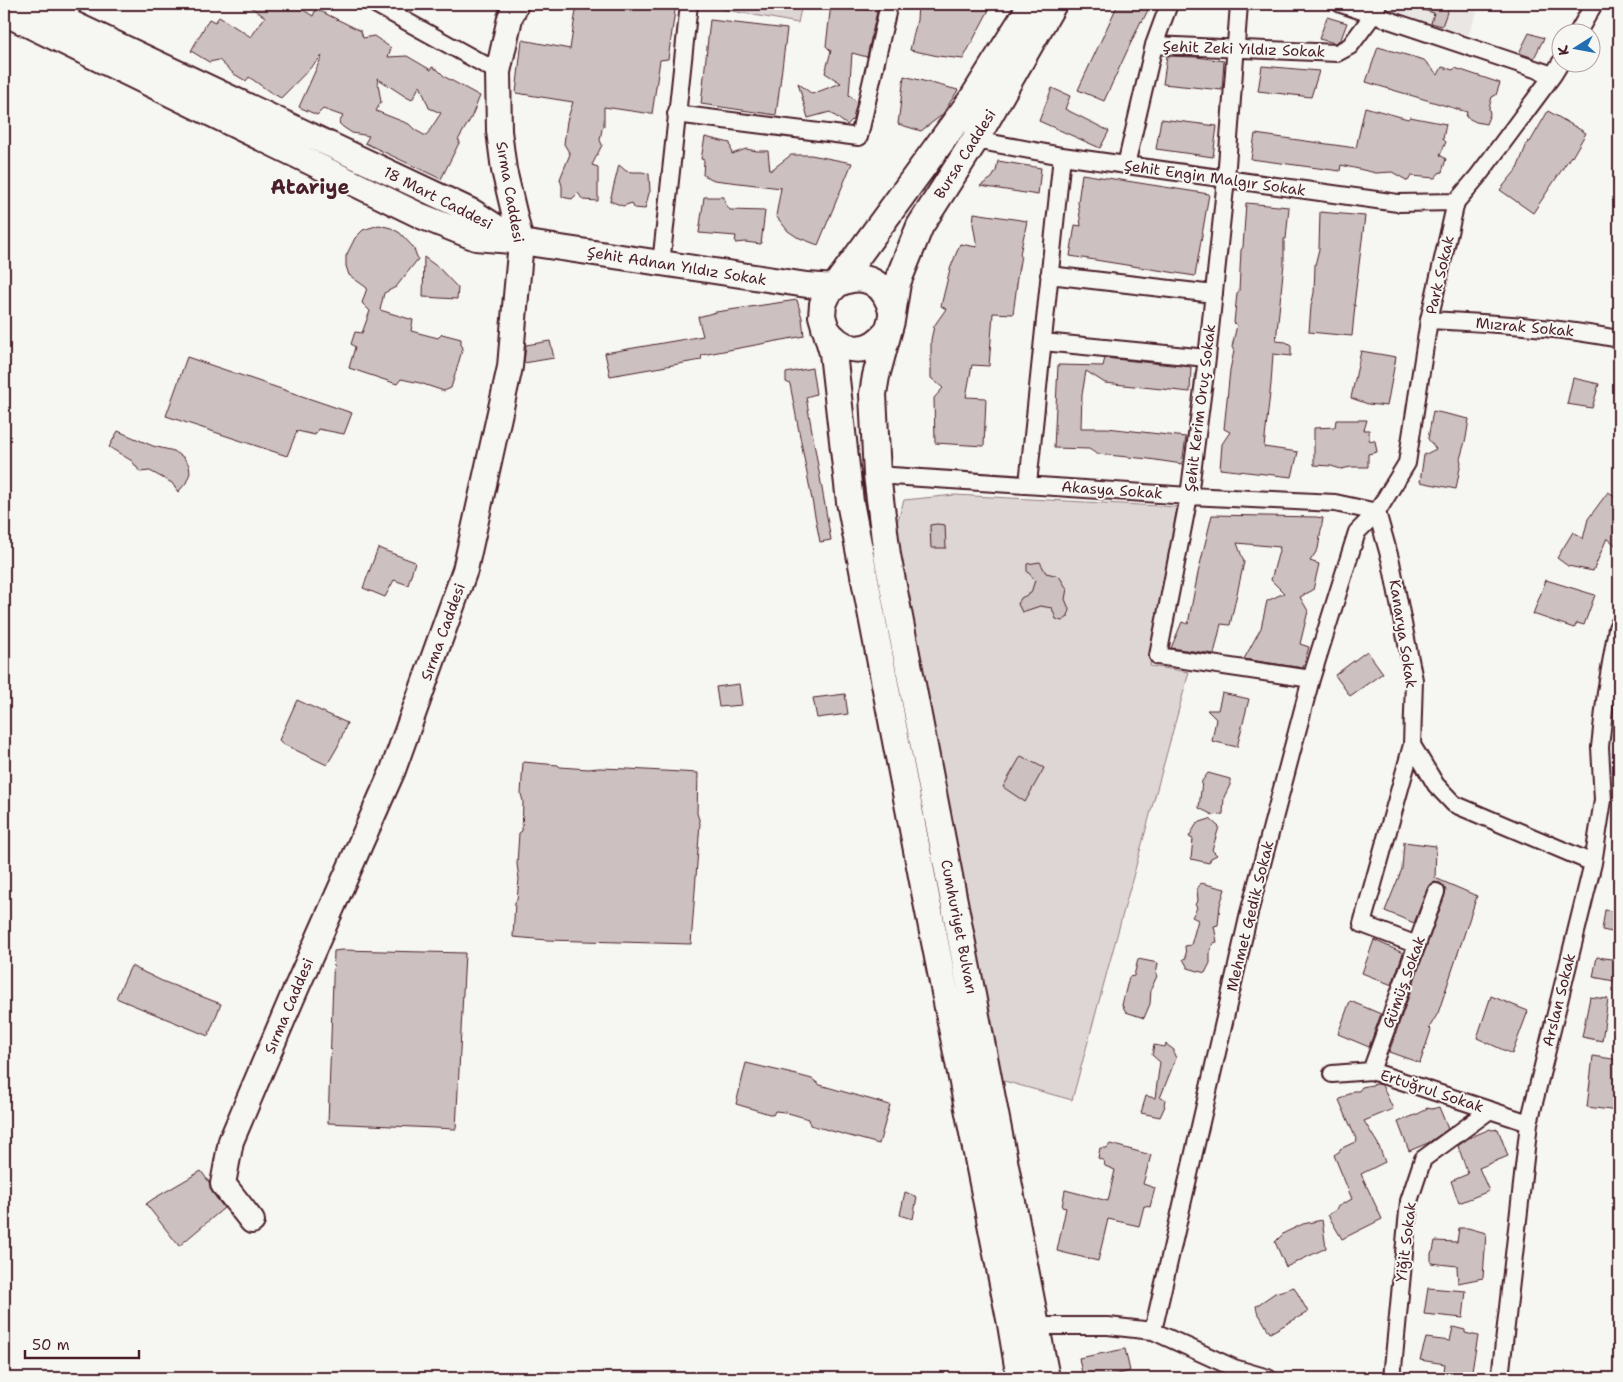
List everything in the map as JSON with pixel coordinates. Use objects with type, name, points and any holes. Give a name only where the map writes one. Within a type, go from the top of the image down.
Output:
[{"type":"main road","name":"Bursa Caddesi","points":[[850,502],[833,353],[822,316],[823,304],[828,293],[836,286],[973,98],[1032,4]]},
{"type":"main road","name":"Bursa Caddesi","points":[[877,475],[874,394],[876,376],[890,321],[897,283],[920,226],[975,140],[1053,4]]},
{"type":"main road","points":[[825,328],[832,338],[841,345],[851,348],[862,348],[882,339],[890,321],[890,301],[885,292],[872,282],[857,278],[846,280],[836,286]]},
{"type":"main road","name":"Cumhuriyet Bulvarı","points":[[877,475],[887,555],[1046,1378]]},
{"type":"main road","name":"Cumhuriyet Bulvarı","points":[[850,502],[1020,1378]]},
{"type":"street","name":"18 Mart Caddesi","points":[[31,4],[473,212],[521,242]]},
{"type":"street","points":[[374,4],[498,72]]},
{"type":"street","name":"Sırma Caddesi","points":[[252,1221],[223,1184],[231,1141],[393,770],[465,570],[510,367],[521,242],[504,170],[499,132],[498,72],[510,18],[516,4]]},
{"type":"street","points":[[661,264],[689,4]]},
{"type":"street","points":[[676,114],[860,137],[889,4]]},
{"type":"street","name":"Şehit Zeki Yıldız Sokak","points":[[1126,165],[1154,45],[1169,4]]},
{"type":"street","name":"Şehit Kerim Oruç Sokak","points":[[1239,4],[1226,179],[1190,496],[1158,656],[1311,679]]},
{"type":"street","points":[[1341,4],[1375,9],[1550,67]]},
{"type":"street","points":[[1584,22],[1594,4]]},
{"type":"street","name":"Şehit Zeki Yıldız Sokak","points":[[1154,45],[1337,52],[1350,46],[1375,9]]},
{"type":"street","name":"18 Mart Caddesi","points":[[4,14],[66,21]]},
{"type":"street","name":"Park Sokak","points":[[1377,512],[1407,463],[1429,320],[1456,202],[1478,176],[1555,72]]},
{"type":"street","name":"Şehit Engin Malgır Sokak","points":[[975,140],[1062,156],[1398,203],[1456,202]]},
{"type":"street","points":[[1028,484],[1062,156]]},
{"type":"street","name":"Şehit Adnan Yıldız Sokak","points":[[521,242],[807,285],[836,286]]},
{"type":"street","points":[[1050,275],[1214,294]]},
{"type":"street","name":"Mızrak Sokak","points":[[1429,320],[1512,324],[1588,333],[1619,339]]},
{"type":"street","points":[[1043,342],[1207,358]]},
{"type":"street","name":"Akasya Sokak","points":[[877,475],[1190,496],[1335,503],[1377,512]]},
{"type":"street","name":"Mehmet Gedik Sokak","points":[[1153,1331],[1250,909],[1311,679],[1357,532],[1377,512]]},
{"type":"street","name":"Kanarya Sokak","points":[[1377,512],[1391,562],[1414,680],[1412,745],[1362,924],[1417,945]]},
{"type":"street","name":"Arslan Sokak","points":[[1500,1378],[1529,1123],[1593,863],[1602,800],[1600,747],[1612,694],[1617,628],[1619,624]]},
{"type":"street","points":[[1412,745],[1436,785],[1454,804],[1593,863]]},
{"type":"street","name":"Gümüş Sokak","points":[[1371,1071],[1436,892]]},
{"type":"street","name":"Ertuğrul Sokak","points":[[1332,1074],[1371,1071],[1529,1123]]},
{"type":"street","name":"Yiğit Sokak","points":[[1392,1378],[1409,1201],[1424,1159],[1490,1110]]},
{"type":"street","points":[[1037,1326],[1108,1326],[1153,1331],[1232,1373],[1268,1378]]},
{"type":"shaded area","points":[[700,4],[802,4],[798,23]]},
{"type":"shaded area","points":[[1390,4],[1480,4],[1468,35],[1394,11]]},
{"type":"shaded area","points":[[955,495],[1177,507],[1150,666],[1189,672],[1072,1100],[997,1079],[896,526],[904,500]]},
{"type":"building","points":[[246,4],[294,4],[313,16],[316,9],[361,31],[363,38],[374,36],[391,48],[388,57],[407,56],[431,70],[432,67],[438,70],[445,77],[480,96],[441,179],[365,143],[369,136],[352,133],[339,123],[343,116],[323,109],[317,115],[299,107],[322,56],[281,98],[249,77],[246,81],[234,74],[219,60],[209,62],[191,51],[209,19],[215,22],[219,17],[251,37],[265,17]],"holes":[[[377,78],[412,100],[420,85],[429,108],[441,113],[426,136],[409,124],[376,111],[381,102]]]},
{"type":"building","points":[[577,4],[676,4],[668,59],[660,60],[652,114],[604,107],[604,127],[600,140],[602,145],[592,165],[598,167],[598,201],[583,200],[578,193],[572,199],[562,197],[560,179],[570,154],[564,144],[567,121],[573,102],[516,93],[522,40],[570,49]]},
{"type":"building","points":[[831,4],[877,11],[867,57],[852,53],[849,95],[857,102],[853,119],[847,125],[830,112],[808,118],[798,83],[812,94],[841,83],[825,73],[831,51],[826,46]]},
{"type":"building","points":[[918,4],[992,4],[963,59],[910,50],[917,20]]},
{"type":"building","points":[[1118,4],[1151,4],[1141,21],[1104,101],[1078,90]]},
{"type":"building","points":[[1413,4],[1450,4],[1442,26],[1431,23],[1434,13],[1412,7]]},
{"type":"building","points":[[1327,17],[1347,23],[1341,39],[1335,43],[1319,39]]},
{"type":"building","points":[[710,20],[787,29],[776,115],[701,104]]},
{"type":"building","points":[[1529,33],[1544,38],[1534,58],[1519,53]]},
{"type":"building","points":[[1378,47],[1424,60],[1438,75],[1442,67],[1453,70],[1455,68],[1500,83],[1496,95],[1492,97],[1489,108],[1490,114],[1486,124],[1466,117],[1467,112],[1366,82]]},
{"type":"building","points":[[1167,56],[1197,57],[1224,61],[1222,90],[1163,84]]},
{"type":"building","points":[[1262,66],[1319,71],[1311,97],[1258,91]]},
{"type":"building","points":[[904,76],[958,90],[942,115],[921,131],[898,124]]},
{"type":"building","points":[[1052,88],[1070,96],[1065,109],[1109,131],[1100,148],[1039,121]]},
{"type":"building","points":[[1365,107],[1408,119],[1410,117],[1446,124],[1443,139],[1446,142],[1440,155],[1446,159],[1442,172],[1435,178],[1411,176],[1408,181],[1392,172],[1376,173],[1341,165],[1340,171],[1251,159],[1255,134],[1356,148]]},
{"type":"building","points":[[1548,111],[1586,133],[1572,157],[1533,213],[1500,190],[1517,169],[1528,141],[1530,142]]},
{"type":"building","points":[[1161,119],[1217,126],[1213,157],[1156,149]]},
{"type":"building","points":[[705,137],[730,143],[732,154],[746,149],[768,151],[770,171],[791,155],[811,155],[852,163],[818,245],[797,237],[788,231],[776,216],[781,188],[714,180],[703,175],[704,160],[701,159]]},
{"type":"building","points":[[998,161],[1041,168],[1038,195],[980,186],[992,178]]},
{"type":"building","points":[[619,165],[626,171],[649,174],[650,192],[645,209],[634,208],[632,203],[623,206],[610,201]]},
{"type":"building","points":[[1082,174],[1209,194],[1195,276],[1070,256],[1075,225],[1081,226],[1078,202]]},
{"type":"building","points":[[704,197],[724,197],[725,203],[730,210],[765,211],[761,244],[735,243],[736,236],[699,233]]},
{"type":"building","points":[[1246,203],[1289,207],[1286,239],[1284,239],[1284,263],[1276,341],[1286,342],[1291,345],[1291,356],[1273,354],[1264,447],[1298,452],[1292,477],[1220,469],[1222,444],[1230,432],[1224,429],[1230,370],[1234,351],[1232,347],[1237,325],[1234,323],[1237,293],[1239,291]]},
{"type":"building","points":[[1320,212],[1365,216],[1352,336],[1309,332],[1314,293],[1315,265],[1319,249]]},
{"type":"building","points":[[974,213],[1027,221],[1020,254],[1013,314],[993,313],[989,366],[972,365],[966,397],[986,398],[984,446],[935,443],[934,398],[943,388],[931,378],[931,340],[934,326],[946,309],[941,306],[950,269],[960,244],[977,247],[973,224]]},
{"type":"building","points":[[379,225],[400,233],[413,247],[418,259],[396,287],[384,293],[380,310],[413,320],[411,331],[438,338],[442,334],[461,339],[463,347],[451,388],[444,391],[401,379],[397,384],[349,368],[355,347],[351,344],[355,332],[362,333],[370,311],[362,303],[367,288],[349,275],[346,266],[346,256],[355,238],[363,230]]},
{"type":"building","points":[[424,257],[439,268],[458,288],[457,299],[423,297]]},
{"type":"building","points":[[797,300],[804,336],[702,355],[701,360],[610,376],[605,353],[703,336],[698,317],[716,312]]},
{"type":"building","points":[[550,341],[554,358],[524,363],[526,345]]},
{"type":"building","points":[[1361,351],[1396,357],[1387,406],[1368,404],[1351,398]]},
{"type":"building","points":[[187,357],[352,413],[344,434],[318,429],[315,435],[297,431],[287,456],[166,416]]},
{"type":"building","points":[[1105,358],[1191,367],[1190,392],[1105,383],[1086,371],[1082,395],[1081,428],[1107,428],[1186,437],[1182,464],[1097,454],[1089,449],[1054,448],[1058,365],[1103,366]]},
{"type":"building","points":[[812,368],[816,394],[806,397],[831,540],[820,542],[790,384],[786,382],[786,373]]},
{"type":"building","points":[[1573,378],[1599,384],[1592,408],[1567,404]]},
{"type":"building","points":[[1433,411],[1469,419],[1460,459],[1456,489],[1420,482],[1424,455],[1436,449],[1428,439]]},
{"type":"building","points":[[1336,420],[1367,420],[1364,430],[1369,430],[1369,440],[1375,441],[1377,452],[1368,454],[1368,467],[1341,469],[1331,466],[1314,465],[1314,428],[1335,427]]},
{"type":"building","points":[[118,431],[153,446],[174,451],[183,457],[189,465],[190,473],[186,483],[178,492],[172,483],[150,471],[140,472],[132,461],[109,447]]},
{"type":"building","points":[[1608,492],[1619,498],[1619,548],[1607,538],[1593,571],[1568,566],[1557,558],[1573,532],[1583,539],[1588,519]]},
{"type":"building","points":[[1212,515],[1323,518],[1318,549],[1310,561],[1319,564],[1313,590],[1300,597],[1308,611],[1300,644],[1309,647],[1303,668],[1244,659],[1261,628],[1267,601],[1284,593],[1271,580],[1280,547],[1237,543],[1244,562],[1230,625],[1221,624],[1214,654],[1171,648],[1182,622],[1188,624]]},
{"type":"building","points":[[930,525],[945,525],[946,548],[931,548]]},
{"type":"building","points":[[378,548],[415,562],[408,585],[394,580],[385,597],[363,588]]},
{"type":"building","points":[[1040,562],[1046,573],[1059,576],[1067,589],[1065,599],[1069,609],[1068,617],[1062,621],[1056,619],[1052,608],[1040,606],[1022,612],[1018,604],[1021,598],[1031,593],[1035,580],[1027,571],[1027,564]]},
{"type":"building","points":[[1546,580],[1595,595],[1584,625],[1577,623],[1574,628],[1533,614]]},
{"type":"building","points":[[1367,651],[1383,673],[1350,696],[1335,675]]},
{"type":"building","points":[[739,684],[742,705],[719,707],[716,687]]},
{"type":"building","points":[[1222,693],[1249,699],[1237,747],[1212,741],[1216,719],[1207,710],[1218,710]]},
{"type":"building","points":[[845,694],[848,714],[817,718],[813,698]]},
{"type":"building","points":[[297,700],[347,723],[338,746],[327,765],[283,744],[279,740]]},
{"type":"building","points":[[1021,756],[1044,768],[1025,802],[1003,787]]},
{"type":"building","points":[[523,762],[588,769],[698,773],[697,813],[700,823],[691,944],[547,940],[513,937],[515,902],[517,900],[519,879],[517,864],[519,833],[522,831],[523,801],[521,794]]},
{"type":"building","points":[[1208,773],[1230,779],[1230,785],[1224,797],[1223,814],[1213,815],[1199,808],[1202,781]]},
{"type":"building","points":[[1210,819],[1219,827],[1212,850],[1217,855],[1211,858],[1209,863],[1191,859],[1193,839],[1189,837],[1197,823]]},
{"type":"building","points":[[1404,842],[1436,846],[1435,878],[1477,896],[1438,1013],[1429,1028],[1431,1030],[1420,1063],[1389,1052],[1446,891],[1440,883],[1434,882],[1429,885],[1414,923],[1385,911],[1402,869]]},
{"type":"building","points":[[1201,883],[1225,889],[1220,905],[1218,925],[1214,926],[1217,942],[1213,943],[1210,951],[1210,963],[1205,973],[1188,968],[1183,959],[1186,958],[1185,946],[1191,945],[1198,920],[1192,917],[1197,908],[1195,904],[1198,901],[1197,889]]},
{"type":"building","points":[[1605,910],[1619,912],[1617,933],[1602,930]]},
{"type":"building","points":[[1374,940],[1403,953],[1392,985],[1362,973]]},
{"type":"building","points":[[334,951],[465,953],[456,1129],[328,1123]]},
{"type":"building","points":[[1597,957],[1619,960],[1619,982],[1593,977]]},
{"type":"building","points":[[1138,959],[1158,963],[1157,976],[1151,989],[1150,1004],[1144,1018],[1126,1012],[1122,1005],[1129,977],[1134,976]]},
{"type":"building","points":[[131,966],[162,981],[221,1004],[208,1036],[116,998]]},
{"type":"building","points":[[1491,996],[1528,1011],[1512,1054],[1477,1038]]},
{"type":"building","points":[[1590,997],[1608,999],[1602,1041],[1582,1037]]},
{"type":"building","points":[[1350,1001],[1381,1014],[1369,1047],[1338,1034]]},
{"type":"building","points":[[1166,1044],[1174,1050],[1176,1058],[1160,1098],[1165,1099],[1165,1106],[1160,1117],[1141,1113],[1146,1096],[1155,1098],[1160,1062],[1152,1055],[1154,1045],[1165,1047]]},
{"type":"building","points":[[1593,1056],[1619,1060],[1618,1111],[1587,1107]]},
{"type":"building","points":[[746,1063],[812,1079],[820,1085],[890,1105],[879,1144],[810,1125],[809,1119],[785,1112],[775,1111],[773,1115],[736,1104]]},
{"type":"building","points":[[1382,1085],[1393,1109],[1364,1121],[1378,1144],[1385,1162],[1361,1174],[1382,1219],[1342,1239],[1328,1215],[1336,1210],[1337,1207],[1352,1199],[1334,1155],[1340,1149],[1357,1141],[1339,1100],[1353,1091],[1359,1091],[1362,1087]]},
{"type":"building","points":[[1439,1107],[1448,1129],[1428,1143],[1409,1151],[1398,1122],[1427,1108]]},
{"type":"building","points":[[1490,1129],[1498,1129],[1508,1156],[1479,1168],[1489,1191],[1459,1203],[1451,1181],[1468,1174],[1458,1146],[1469,1138]]},
{"type":"building","points":[[1110,1144],[1151,1155],[1143,1184],[1155,1188],[1150,1207],[1144,1206],[1139,1226],[1108,1219],[1098,1261],[1057,1251],[1066,1208],[1062,1207],[1065,1190],[1108,1201],[1115,1170],[1105,1166],[1104,1161],[1098,1158],[1100,1148],[1107,1148]]},
{"type":"building","points":[[201,1171],[209,1182],[212,1192],[224,1208],[179,1246],[146,1204]]},
{"type":"building","points":[[905,1192],[917,1197],[913,1219],[900,1215]]},
{"type":"building","points":[[1322,1220],[1326,1248],[1286,1267],[1275,1242],[1284,1233],[1303,1224]]},
{"type":"building","points":[[1459,1228],[1468,1228],[1486,1233],[1483,1278],[1458,1283],[1457,1266],[1431,1263],[1431,1253],[1435,1241],[1457,1242]]},
{"type":"building","points":[[1294,1287],[1308,1312],[1270,1333],[1256,1306],[1275,1293]]},
{"type":"building","points":[[1428,1288],[1466,1291],[1463,1318],[1424,1314]]},
{"type":"building","points":[[1453,1327],[1465,1330],[1465,1333],[1478,1336],[1472,1370],[1480,1378],[1443,1378],[1445,1364],[1420,1360],[1426,1338],[1450,1341]]},
{"type":"building","points":[[1125,1349],[1130,1371],[1107,1377],[1083,1378],[1079,1358]]},
{"type":"district","name":"Atariye","points":[[310,187]]}]
